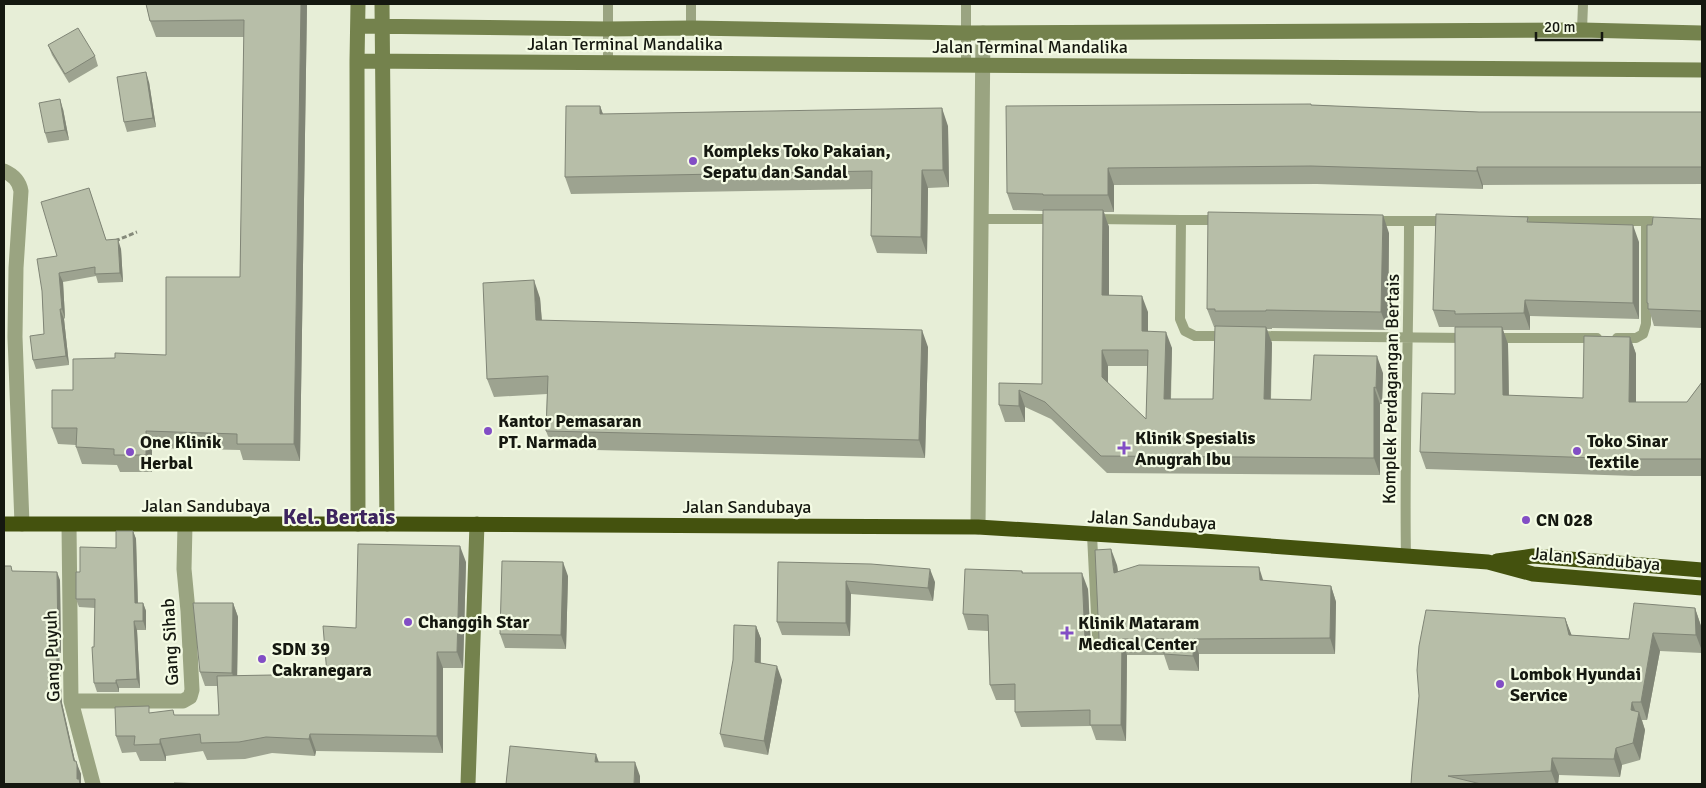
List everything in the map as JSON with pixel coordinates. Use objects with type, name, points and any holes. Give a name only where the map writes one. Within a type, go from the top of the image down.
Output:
[{"type":"highway","name":"Jalan Sandubaya","points":[[4,524],[978,527],[1190,540],[1488,562],[1533,556],[1702,570]]},
{"type":"highway","name":"Jalan Sandubaya","points":[[1488,562],[1533,574],[1702,588]]},
{"type":"street","points":[[358,4],[358,524]]},
{"type":"street","points":[[382,4],[387,524]]},
{"type":"street","points":[[358,26],[691,28],[967,33],[1582,30],[1702,33]]},
{"type":"street","points":[[978,527],[983,33]]},
{"type":"street","name":"Jalan Terminal Mandalika","points":[[357,61],[1702,70]]},
{"type":"street","points":[[4,171],[15,178],[20,185],[21,191],[16,268],[16,337],[22,524]]},
{"type":"street","name":"Gang Puyuh","points":[[70,524],[71,701],[92,784]]},
{"type":"street","points":[[468,784],[477,524]]},
{"type":"street","name":"Gang Sihab","points":[[71,701],[183,701],[190,697],[192,690],[184,569],[185,525]]},
{"type":"lane","points":[[608,4],[608,63]]},
{"type":"lane","points":[[691,4],[691,28]]},
{"type":"lane","points":[[966,4],[966,66]]},
{"type":"lane","points":[[1582,30],[1583,4]]},
{"type":"lane","points":[[980,219],[1230,220]]},
{"type":"lane","points":[[1181,220],[1180,319],[1185,331],[1195,336],[1409,338],[1636,338],[1643,334],[1646,324],[1646,221]]},
{"type":"lane","points":[[1508,221],[1665,220]]},
{"type":"lane","points":[[1359,221],[1458,221]]},
{"type":"lane","name":"Komplek Perdagangan Bertais","points":[[1406,557],[1405,479],[1409,338],[1409,221]]},
{"type":"lane","points":[[1092,535],[1098,654]]},
{"type":"path","points":[[112,242],[137,232]]},
{"type":"building","points":[[146,4],[301,4],[294,444],[237,444],[237,434],[146,431],[146,455],[114,455],[114,449],[76,447],[77,428],[52,428],[52,390],[73,390],[73,359],[115,358],[115,353],[166,355],[166,277],[240,277],[244,20],[150,21]]},
{"type":"building","points":[[78,28],[95,56],[65,74],[48,45]]},
{"type":"building","points":[[146,72],[153,118],[124,122],[117,77]]},
{"type":"building","points":[[60,99],[65,130],[45,133],[39,103]]},
{"type":"building","points":[[1311,104],[1479,112],[1702,112],[1702,167],[1477,167],[1477,171],[1311,166],[1108,168],[1108,195],[1007,193],[1006,106]]},
{"type":"building","points":[[566,106],[600,106],[600,114],[942,108],[943,170],[922,170],[921,237],[871,236],[872,171],[565,177]]},
{"type":"building","points":[[89,188],[106,240],[118,239],[120,273],[95,274],[95,267],[59,273],[62,309],[60,309],[66,356],[33,360],[30,336],[44,334],[42,291],[37,259],[57,256],[41,202]]},
{"type":"building","points":[[1043,210],[1103,210],[1102,295],[1142,296],[1142,331],[1166,332],[1164,399],[1213,399],[1215,326],[1266,327],[1264,399],[1311,400],[1314,355],[1377,356],[1376,388],[1374,387],[1374,458],[1101,456],[1045,402],[1019,390],[1019,406],[999,405],[999,383],[1042,384]],"holes":[[[1102,350],[1148,350],[1146,419],[1102,377]]]},
{"type":"building","points":[[1208,212],[1383,215],[1381,312],[1215,311],[1215,309],[1207,309]]},
{"type":"building","points":[[1436,214],[1528,217],[1527,222],[1633,225],[1633,303],[1525,300],[1524,313],[1455,314],[1455,311],[1433,310]]},
{"type":"building","points":[[1653,217],[1702,219],[1702,311],[1648,309],[1647,225],[1652,225]]},
{"type":"building","points":[[534,280],[536,320],[922,330],[919,440],[546,431],[548,376],[487,379],[483,283]]},
{"type":"building","points":[[1455,327],[1502,327],[1503,395],[1583,398],[1584,336],[1630,337],[1629,402],[1687,402],[1702,382],[1702,459],[1628,459],[1420,452],[1422,393],[1455,394]]},
{"type":"building","points":[[116,531],[133,531],[135,603],[143,603],[143,621],[134,621],[137,679],[116,680],[116,683],[94,683],[92,647],[94,647],[95,599],[76,599],[76,572],[80,572],[80,547],[116,548]]},
{"type":"building","points":[[358,544],[460,546],[457,652],[437,652],[437,736],[310,734],[309,739],[266,737],[239,742],[201,743],[200,734],[160,739],[160,744],[134,745],[135,736],[116,736],[115,707],[149,706],[149,713],[173,710],[174,715],[219,715],[217,676],[327,674],[323,626],[356,628]]},
{"type":"building","points":[[1111,549],[1114,573],[1139,565],[1259,567],[1260,580],[1331,586],[1330,638],[1194,639],[1193,656],[1164,654],[1164,639],[1122,639],[1121,725],[1090,725],[1090,710],[1015,712],[1015,684],[990,685],[988,615],[963,614],[965,569],[1022,571],[1022,573],[1082,573],[1085,639],[1092,645],[1096,644],[1099,638],[1095,550]]},
{"type":"building","points":[[502,561],[563,562],[561,635],[500,634]]},
{"type":"building","points":[[778,562],[871,564],[930,569],[928,588],[846,581],[846,623],[777,622]]},
{"type":"building","points":[[4,566],[11,566],[12,571],[57,572],[58,644],[56,645],[59,694],[74,761],[76,761],[77,765],[77,779],[79,779],[80,784],[4,784]]},
{"type":"building","points":[[193,603],[233,603],[232,673],[200,672]]},
{"type":"building","points":[[1634,603],[1695,608],[1696,635],[1653,633],[1641,702],[1632,702],[1631,710],[1639,712],[1633,743],[1616,748],[1614,759],[1552,758],[1551,771],[1448,776],[1481,784],[1411,784],[1419,696],[1417,670],[1419,646],[1426,610],[1565,618],[1569,635],[1629,639]]},
{"type":"building","points":[[734,625],[756,626],[755,662],[777,666],[764,741],[720,734],[733,660]]},
{"type":"building","points":[[510,746],[596,754],[595,762],[635,762],[634,784],[506,784]]},
{"type":"building","points":[[174,783],[208,784],[174,784]]},
{"type":"place","name":"Kompleks Toko Pakaian, Sepatu dan Sandal","points":[[693,161]]},
{"type":"place","name":"Kantor Pemasaran PT. Narmada","points":[[488,431]]},
{"type":"place","name":"Klinik Spesialis Anugrah Ibu","points":[[1124,448]]},
{"type":"place","name":"Toko Sinar Textile","points":[[1577,451]]},
{"type":"place","name":"One Klinik Herbal","points":[[130,452]]},
{"type":"place","name":"CN 028","points":[[1526,520]]},
{"type":"place","name":"Changgih Star","points":[[408,622]]},
{"type":"place","name":"Klinik Mataram Medical Center","points":[[1067,633]]},
{"type":"place","name":"SDN 39 Cakranegara","points":[[262,659]]},
{"type":"place","name":"Lombok Hyundai Service","points":[[1500,684]]},
{"type":"district","name":"Kel. Bertais","points":[[339,516]]}]
